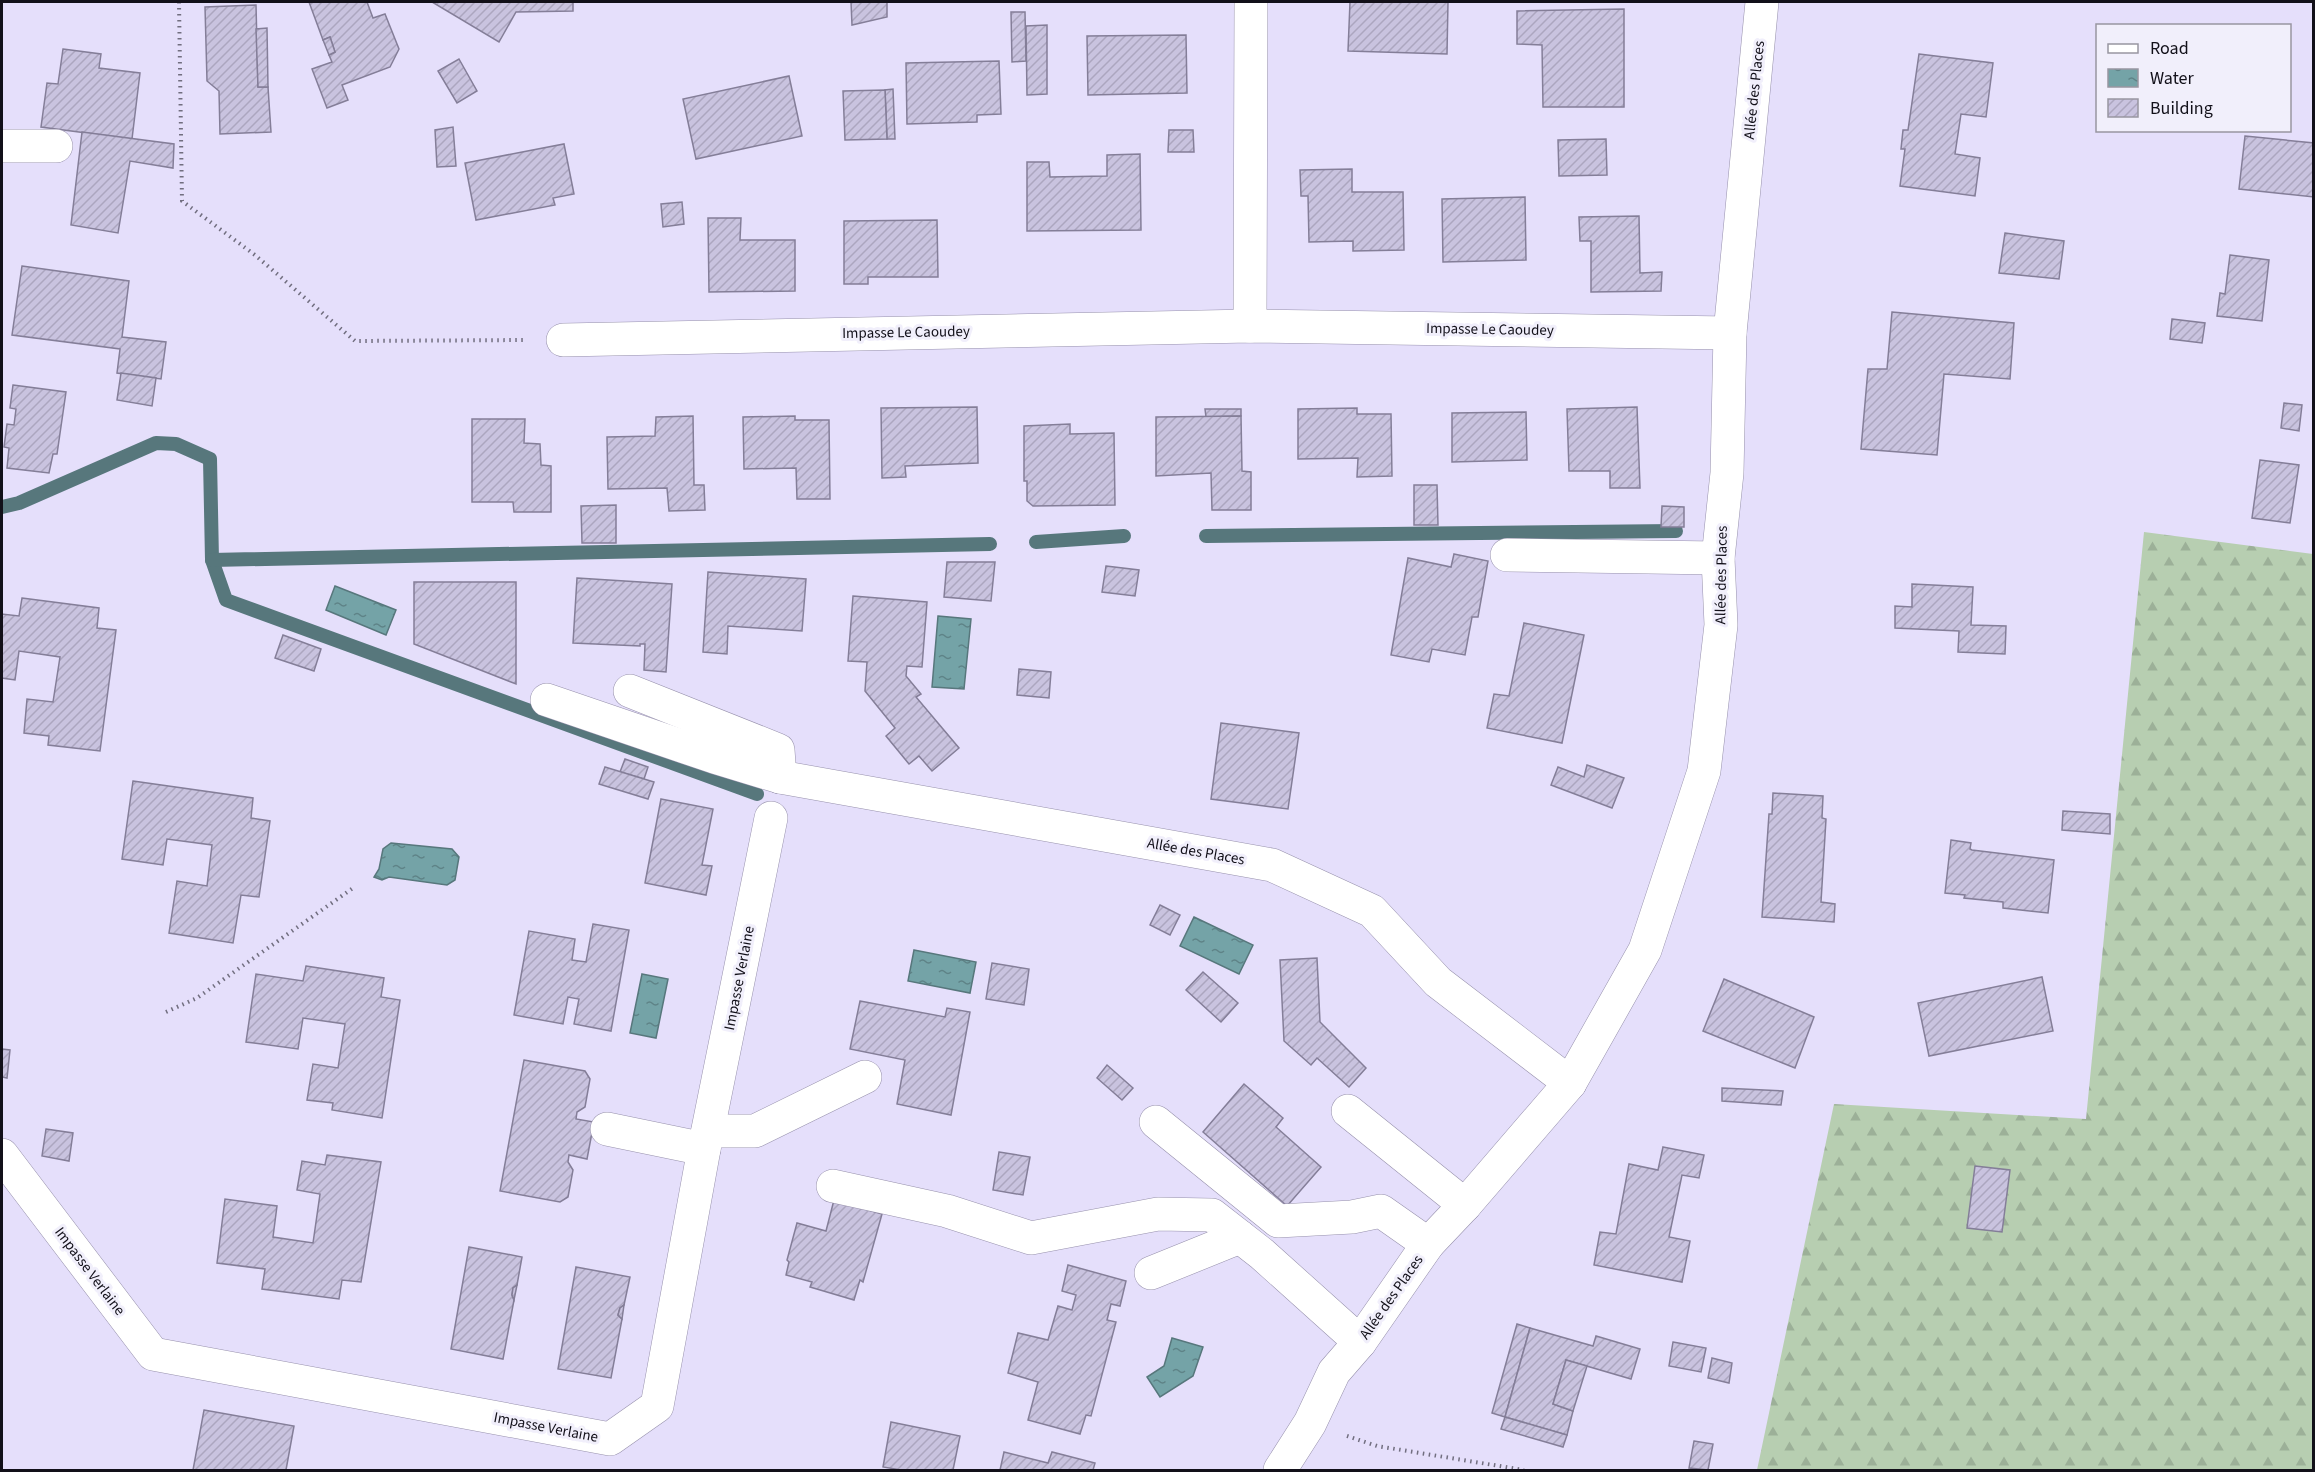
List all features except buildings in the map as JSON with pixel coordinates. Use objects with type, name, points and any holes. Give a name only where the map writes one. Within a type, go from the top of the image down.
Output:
[{"type":"street","points":[[1250,326],[1251,2]]},
{"type":"street","name":"Allée des Places","points":[[1280,1470],[1310,1423],[1334,1372],[1360,1342],[1428,1244],[1465,1205],[1570,1083],[1645,950],[1704,771],[1721,625],[1718,558],[1727,473],[1730,333],[1762,2]]},
{"type":"street","points":[[2,146],[56,146]]},
{"type":"street","name":"Impasse Le Caoudey","points":[[563,340],[1250,326],[1730,333]]},
{"type":"street","points":[[1508,555],[1718,558]]},
{"type":"street","points":[[630,691],[779,763]]},
{"type":"street","points":[[547,700],[714,757],[779,763]]},
{"type":"street","name":"Allée des Places","points":[[779,763],[1272,865],[1372,911],[1438,982],[1570,1083]]},
{"type":"street","name":"Impasse Verlaine","points":[[2,1155],[153,1354],[610,1439],[657,1406],[706,1140],[771,818]]},
{"type":"street","points":[[607,1130],[706,1140],[754,1131],[865,1077]]},
{"type":"street","points":[[1348,1111],[1465,1205]]},
{"type":"street","points":[[1156,1122],[1278,1221],[1352,1217],[1381,1210],[1428,1244]]},
{"type":"street","points":[[833,1186],[947,1211],[1031,1238],[1158,1214],[1212,1215],[1262,1254],[1360,1342]]},
{"type":"street","points":[[1152,1273],[1240,1237]]},
{"type":"path","points":[[179,2],[182,201],[255,255],[355,341],[563,340]]},
{"type":"path","points":[[166,1012],[196,998],[353,888]]},
{"type":"path","points":[[1310,1423],[1377,1446],[1524,1470]]},
{"type":"green space","points":[[2144,532],[2313,554],[2313,1470],[1757,1470],[1834,1104],[2086,1119]]},
{"type":"water","points":[[335,586],[396,610],[386,635],[326,610]]},
{"type":"water","points":[[938,616],[971,619],[964,689],[932,687]]},
{"type":"water","points":[[391,843],[452,849],[459,857],[455,880],[447,885],[389,877],[382,880],[374,877],[379,869],[383,849]]},
{"type":"water","points":[[1194,917],[1253,945],[1239,974],[1180,946]]},
{"type":"water","points":[[914,950],[976,962],[970,993],[908,981]]},
{"type":"water","points":[[642,974],[668,979],[656,1038],[630,1033]]},
{"type":"water","points":[[1172,1338],[1203,1347],[1193,1376],[1160,1397],[1147,1377],[1164,1366]]},
{"type":"waterway","points":[[2,507],[19,503],[156,443],[176,444],[210,459],[212,560],[226,600],[757,794]]},
{"type":"waterway","points":[[1206,536],[1676,531]]},
{"type":"waterway","points":[[1036,542],[1124,536]]},
{"type":"waterway","points":[[212,560],[990,544]]}]
